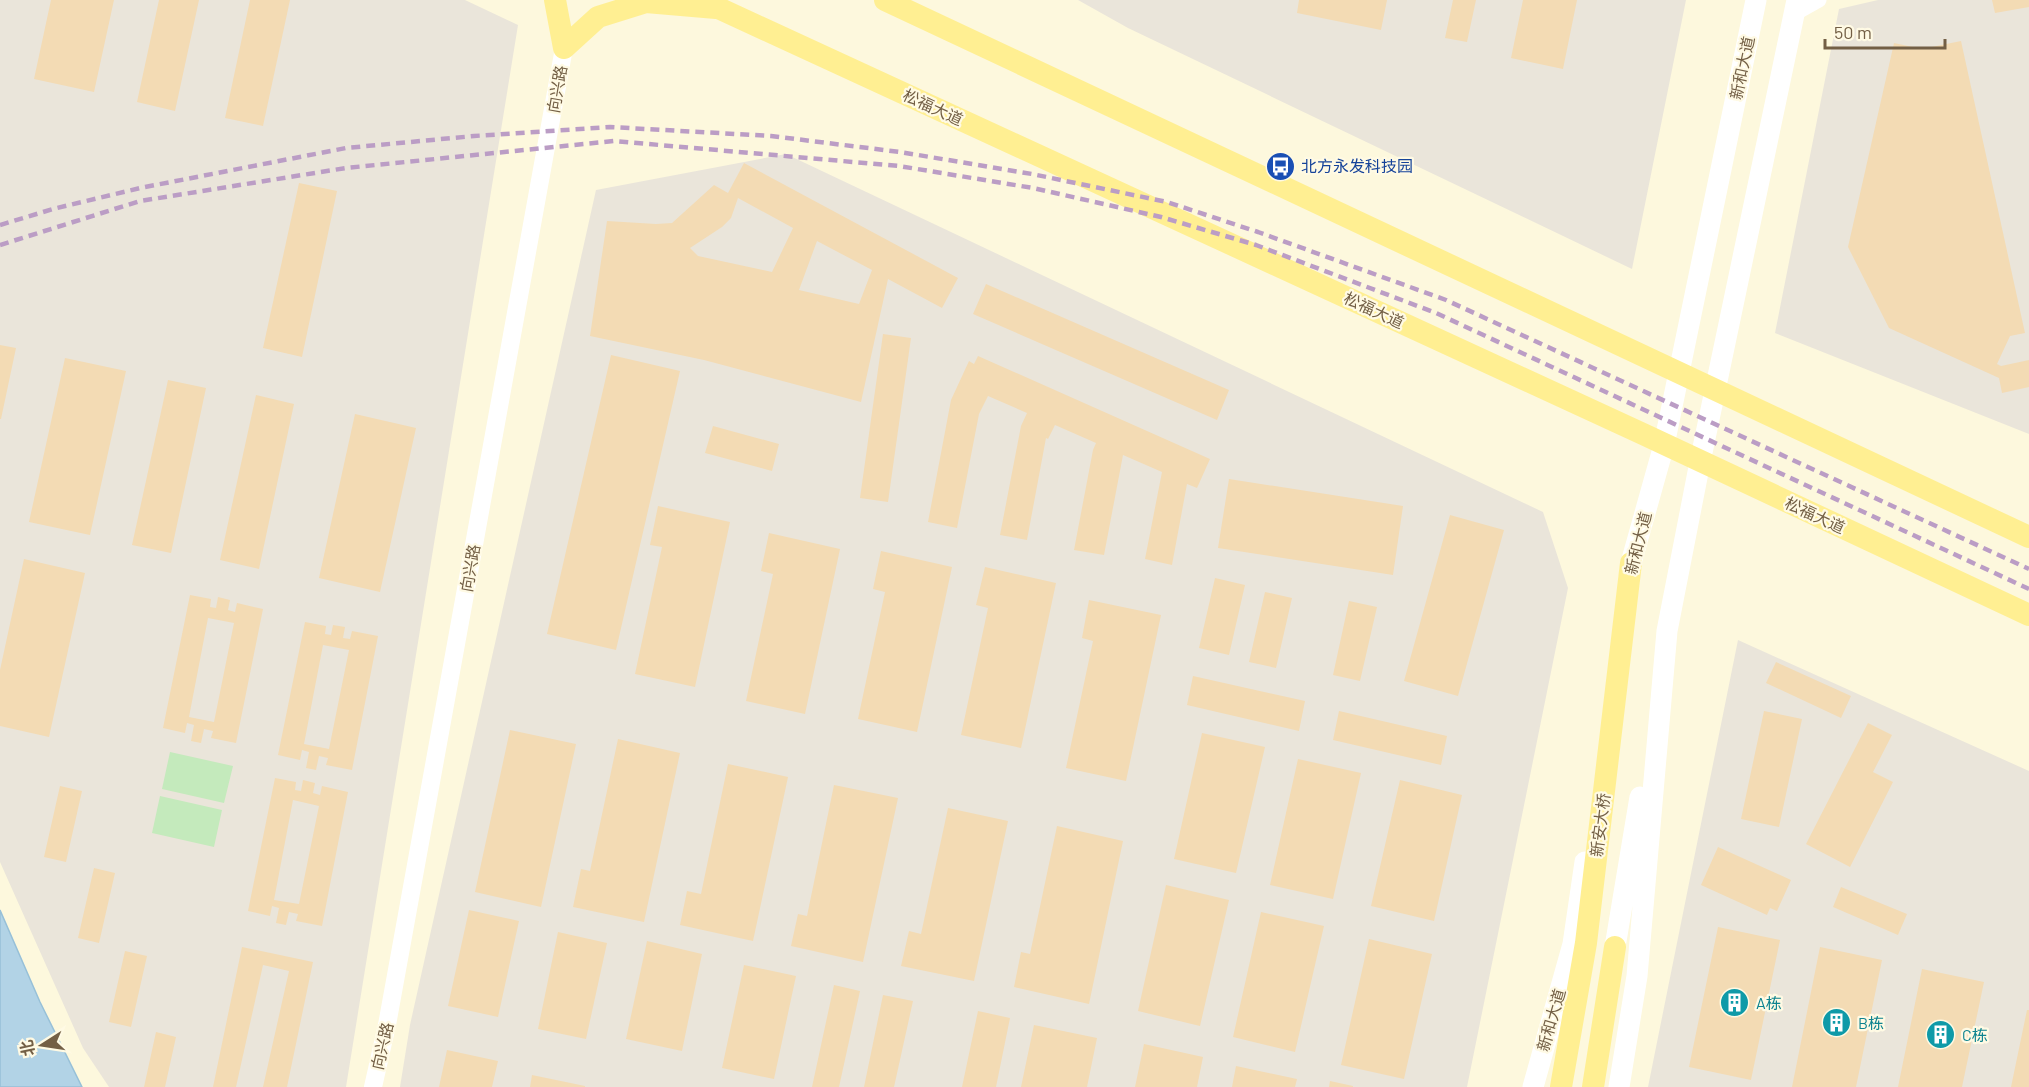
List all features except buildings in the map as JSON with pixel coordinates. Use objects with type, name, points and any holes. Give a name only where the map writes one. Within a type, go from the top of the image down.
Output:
[{"type":"main road","points":[[885,0],[2029,537]]},
{"type":"main road","name":"新和大道","points":[[1533,1087],[1573,944],[1631,562],[1664,445],[1756,0]]},
{"type":"main road","name":"松福大道","points":[[564,48],[598,17],[646,2],[709,4],[2029,615]]},
{"type":"main road","points":[[555,3],[564,48]]},
{"type":"main road","points":[[1618,1087],[1637,976],[1667,631],[1700,462],[1796,7]]},
{"type":"main road","name":"新安大桥","points":[[1561,1087],[1586,944],[1631,562]]},
{"type":"main road","name":"新安大桥","points":[[1593,1087],[1667,631]]},
{"type":"street","points":[[909,0],[936,24]]},
{"type":"street","points":[[1796,7],[1819,0]]},
{"type":"street","name":"向兴路","points":[[373,1087],[387,1026],[564,48]]},
{"type":"shaded area","points":[[0,0],[465,0],[518,25],[346,1087],[109,1087],[83,1048],[0,862]]},
{"type":"shaded area","points":[[1078,0],[1686,0],[1632,269],[1128,28]]},
{"type":"shaded area","points":[[1878,0],[2029,0],[2029,434],[1775,333],[1839,9]]},
{"type":"shaded area","points":[[786,154],[1543,512],[1568,588],[1467,1087],[400,1087],[410,1025],[596,190]]},
{"type":"shaded area","points":[[1738,640],[2029,771],[2029,1087],[1648,1087]]},
{"type":"green space","points":[[170,752],[233,766],[224,803],[162,789]]},
{"type":"green space","points":[[160,796],[222,810],[214,847],[152,833]]},
{"type":"water","points":[[0,910],[40,1002],[82,1087],[0,1087]]},
{"type":"railway","points":[[0,225],[53,209],[140,188],[346,148],[474,136],[610,127],[771,136],[900,152],[1032,174],[1167,202],[1258,232],[1446,300],[2029,569]]},
{"type":"railway","points":[[0,245],[140,201],[346,168],[614,141],[899,166],[1033,188],[1161,217],[1256,245],[1436,313],[2029,589]]},
{"type":"place","name":"北方永发科技园","points":[[1280,166]]},
{"type":"place","name":"A栋","points":[[1735,1003]]},
{"type":"place","name":"B栋","points":[[1837,1023]]},
{"type":"place","name":"C栋","points":[[1941,1035]]}]
